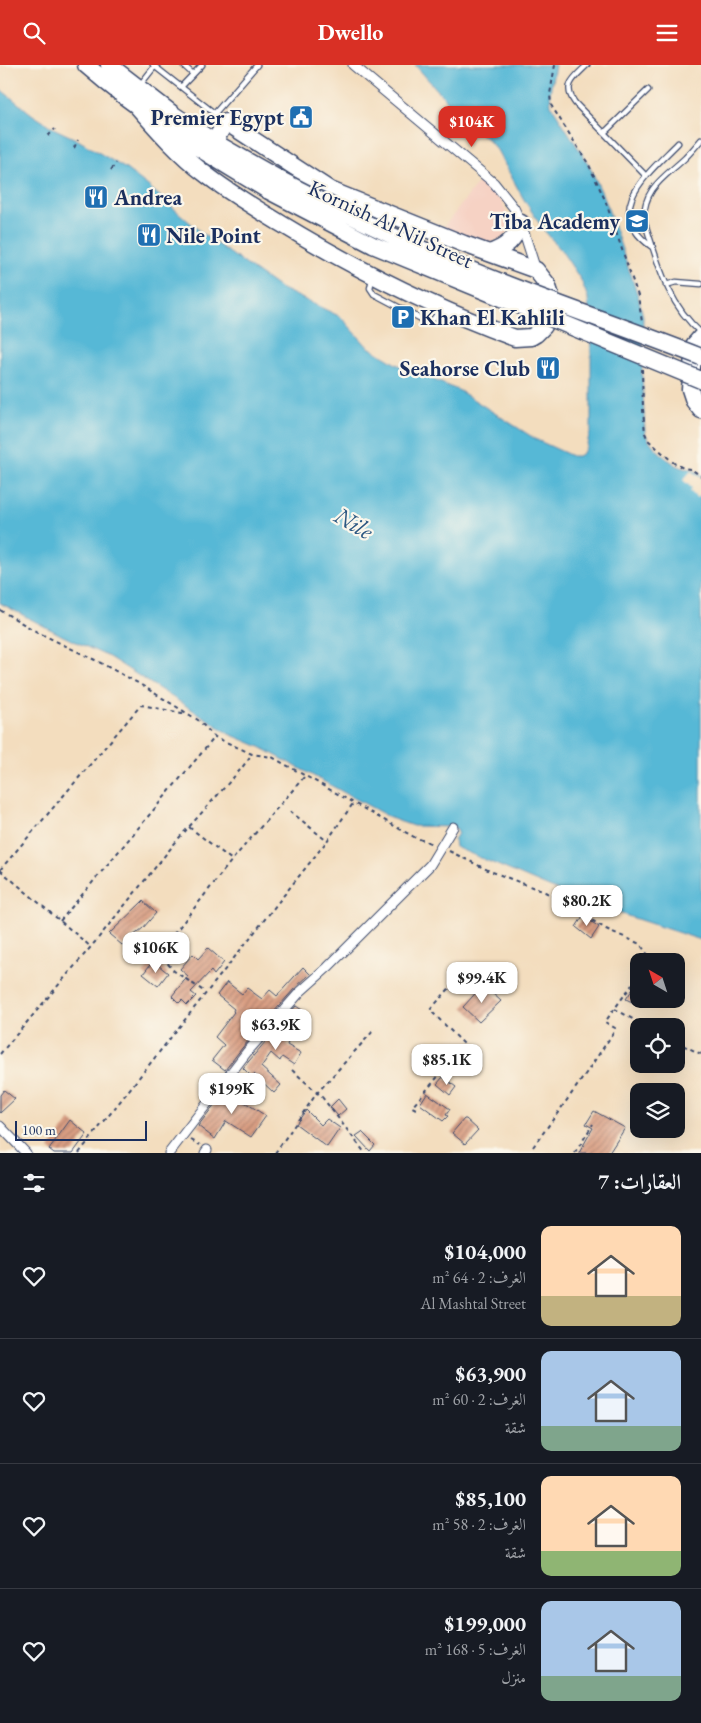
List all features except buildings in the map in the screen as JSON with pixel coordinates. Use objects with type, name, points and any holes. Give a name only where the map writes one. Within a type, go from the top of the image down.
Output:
[{"type":"highway","name":"Kornish Al Nil Street","points":[[86,65],[137,106],[212,157],[417,247],[581,313],[701,357]]},
{"type":"highway","name":"Kornish Al Nil Street","points":[[109,65],[174,115],[273,184],[373,245],[701,380]]},
{"type":"highway","points":[[137,106],[168,142],[204,173],[243,200],[311,241],[373,275],[412,295],[515,338],[531,337],[544,326],[550,293],[536,270],[330,190],[220,117],[214,142]]},
{"type":"highway","points":[[489,253],[498,250],[513,239],[521,223]]},
{"type":"highway","points":[[701,337],[694,345],[690,389],[694,401],[701,410]]},
{"type":"street","points":[[353,65],[494,183],[514,209],[521,223],[536,270]]},
{"type":"street","points":[[169,1153],[247,1052],[300,992],[328,967],[430,865],[453,827]]},
{"type":"street","points":[[0,1126],[26,1153]]},
{"type":"lane","points":[[183,65],[193,74]]},
{"type":"lane","points":[[181,87],[202,65]]},
{"type":"lane","points":[[137,88],[154,66],[220,117],[257,65]]},
{"type":"lane","points":[[586,65],[568,86],[569,95],[646,175]]},
{"type":"lane","points":[[604,133],[648,90]]},
{"type":"lane","points":[[701,140],[688,156],[668,173],[649,194],[645,202],[644,220],[666,285],[681,312],[701,333]]},
{"type":"lane","points":[[653,247],[642,240],[634,229],[629,216],[633,194],[638,184],[678,143]]},
{"type":"lane","points":[[666,285],[676,282],[701,284]]},
{"type":"path","points":[[555,65],[550,93],[551,105],[589,165],[604,200],[638,296],[642,326]]},
{"type":"path","points":[[48,136],[55,129]]},
{"type":"path","points":[[74,148],[78,140]]},
{"type":"path","points":[[111,170],[116,163]]},
{"type":"path","points":[[642,363],[643,410],[645,433],[648,440],[674,463],[682,468],[691,469],[701,476]]},
{"type":"path","points":[[0,610],[37,632],[138,683],[198,720],[215,737],[252,754],[272,757],[414,837],[490,871],[545,892],[577,908],[582,914],[606,929],[640,944],[647,953]]},
{"type":"path","points":[[91,947],[0,870],[141,705],[189,715]]},
{"type":"path","points":[[60,921],[215,737]]},
{"type":"path","points":[[0,1054],[252,754]]},
{"type":"path","points":[[159,953],[232,861],[305,775]]},
{"type":"path","points":[[79,1153],[327,841],[354,802]]},
{"type":"path","points":[[290,811],[327,841]]},
{"type":"path","points":[[189,827],[232,861]]},
{"type":"path","points":[[145,941],[159,953],[174,971],[206,992]]},
{"type":"path","points":[[416,1109],[412,1107],[465,1045],[430,1010],[464,973],[467,975]]},
{"type":"path","points":[[533,1147],[614,1032],[615,1028],[605,1022],[630,988]]},
{"type":"path","points":[[615,1009],[631,1018]]},
{"type":"path","points":[[275,1153],[317,1093],[375,1029]]},
{"type":"path","points":[[685,1047],[701,1054]]},
{"type":"path","points":[[292,1071],[317,1093],[365,1153]]},
{"type":"path","points":[[575,1153],[593,1124]]},
{"type":"path","points":[[182,1135],[206,1151]]},
{"type":"shaded area","points":[[482,178],[502,202],[507,214],[509,228],[504,237],[484,245],[443,228]]},
{"type":"water","name":"Nile","points":[[415,65],[555,65],[550,93],[551,105],[589,165],[605,200],[643,316],[642,373],[645,433],[651,443],[667,458],[678,466],[692,470],[701,476],[701,940],[582,901],[455,847],[454,840],[458,833],[457,829],[453,827],[413,826],[393,819],[260,747],[229,734],[109,657],[63,636],[0,603],[0,89],[33,115],[55,129],[78,140],[126,169],[203,234],[278,287],[341,317],[367,346],[396,364],[460,391],[537,440],[572,456],[578,456],[583,453],[591,429],[591,354],[588,298],[581,280],[561,250],[543,229],[523,198],[497,150],[457,112]]},
{"type":"pier","points":[[691,471],[701,478],[701,495],[697,498],[690,491],[692,488],[683,480]]},
{"type":"place","name":"Premier Egypt","points":[[301,117]]},
{"type":"place","name":"Andrea","points":[[96,197]]},
{"type":"place","name":"Tiba Academy","points":[[637,221]]},
{"type":"place","name":"Nile Point","points":[[149,235]]},
{"type":"place","name":"Khan El Kahlili","points":[[403,317]]},
{"type":"place","name":"Seahorse Club","points":[[548,368]]}]
